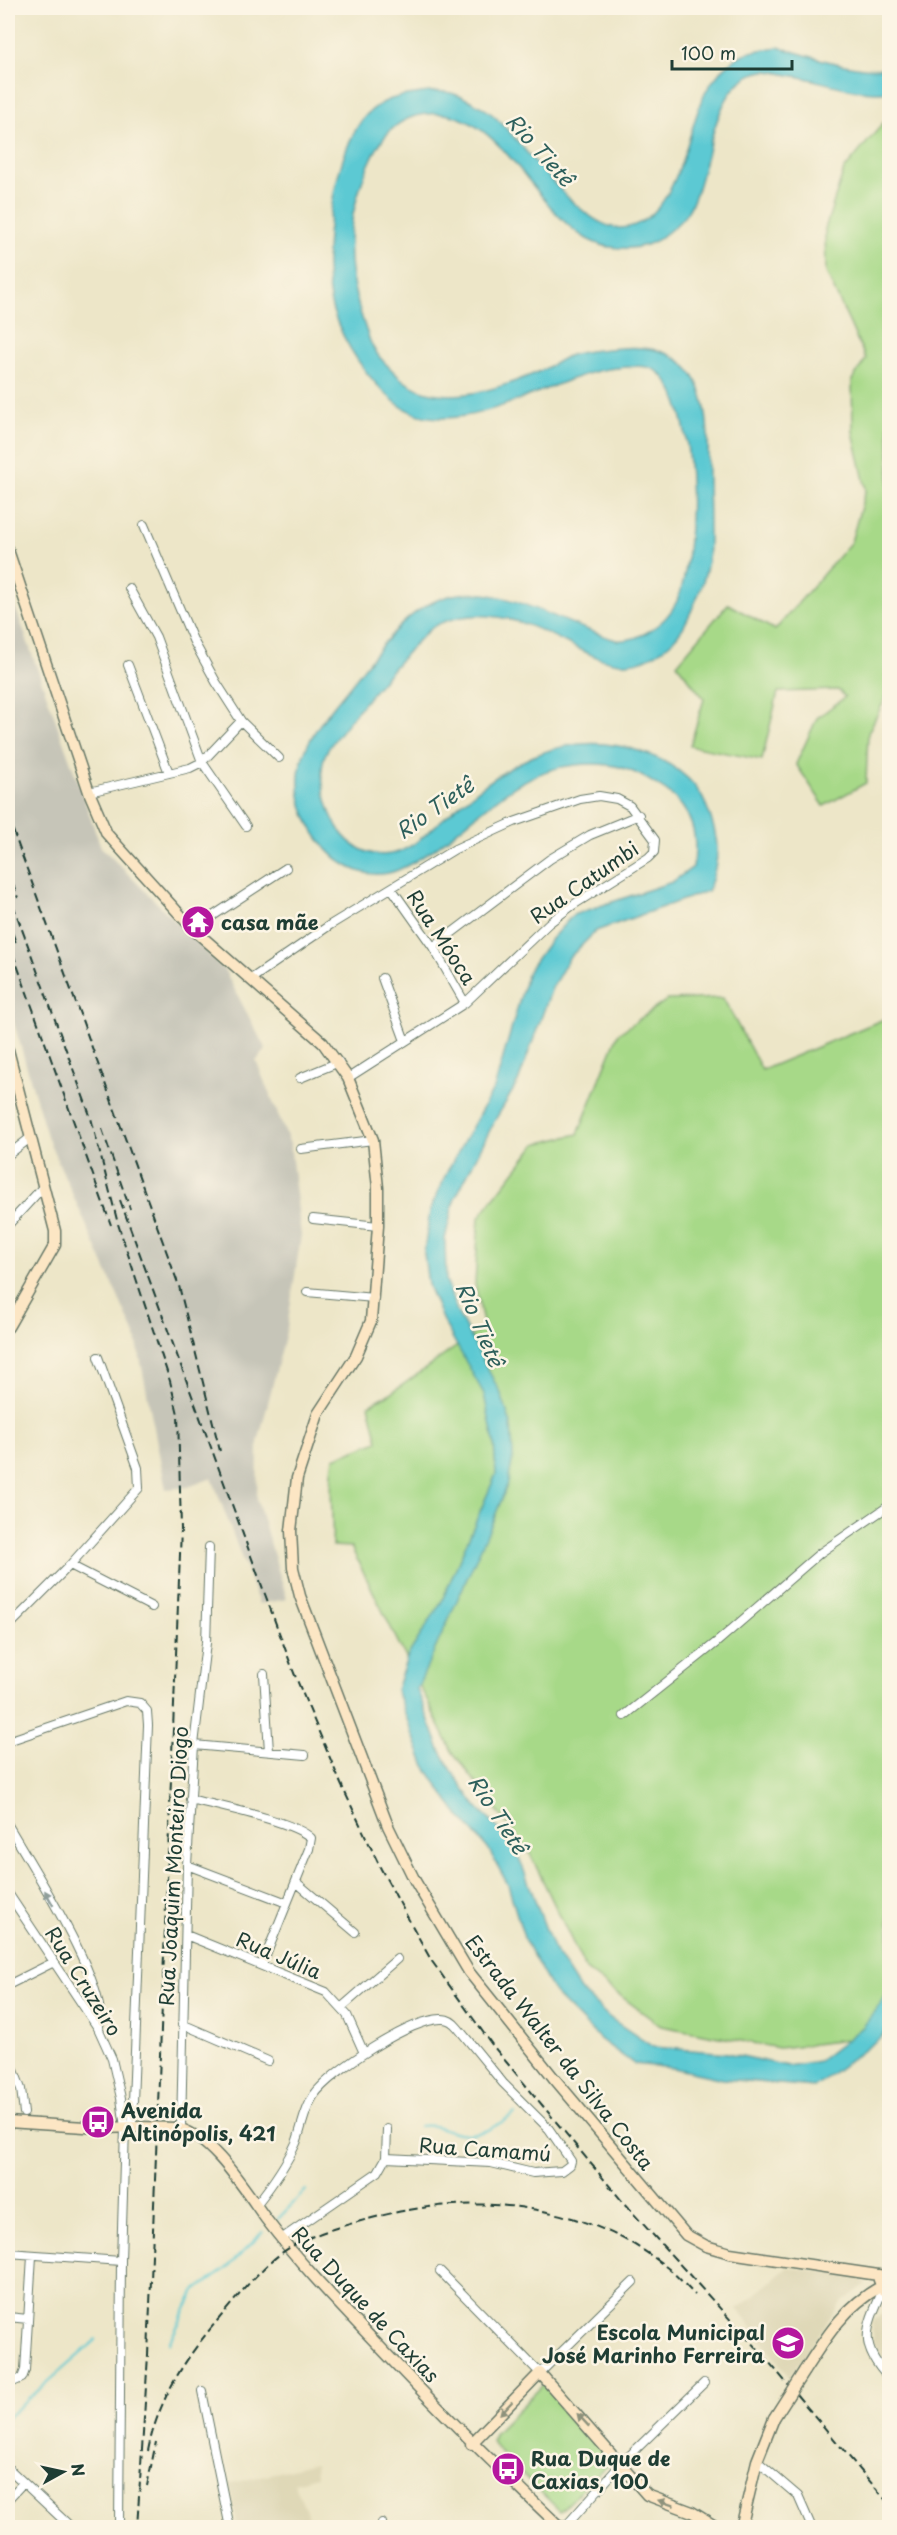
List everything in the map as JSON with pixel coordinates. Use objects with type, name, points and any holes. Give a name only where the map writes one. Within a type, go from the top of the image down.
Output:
[{"type":"street","points":[[144,525],[193,640],[241,721],[279,758]]},
{"type":"street","name":"Estrada Walter da Silva Costa","points":[[8,550],[97,815],[117,849],[193,929],[323,1043],[339,1062],[348,1078],[373,1140],[378,1188],[374,1298],[365,1339],[318,1414],[297,1478],[291,1531],[293,1568],[300,1596],[388,1826],[447,1936],[470,1972],[511,2025],[686,2235],[706,2246],[730,2253],[861,2272],[885,2282]]},
{"type":"street","points":[[129,588],[156,637],[202,762],[246,826]]},
{"type":"street","points":[[128,665],[169,773]]},
{"type":"street","points":[[89,792],[169,773],[202,762],[241,721]]},
{"type":"street","name":"Rua Catumbi","points":[[251,979],[330,925],[480,836],[580,800],[599,796],[617,799],[639,815],[655,840],[654,852],[648,858],[573,905],[549,923],[465,1003],[348,1078]]},
{"type":"street","points":[[433,946],[550,860],[591,836],[639,815]]},
{"type":"street","points":[[193,929],[286,868]]},
{"type":"street","name":"Rua Móoca","points":[[392,889],[433,946],[465,1003]]},
{"type":"street","points":[[382,978],[405,1041]]},
{"type":"street","points":[[8,1050],[55,1231],[55,1245],[8,1327]]},
{"type":"street","points":[[300,1078],[339,1062]]},
{"type":"street","points":[[8,1155],[30,1138]]},
{"type":"street","points":[[301,1149],[373,1140]]},
{"type":"street","points":[[8,1225],[43,1187]]},
{"type":"street","points":[[313,1219],[378,1226]]},
{"type":"street","points":[[307,1292],[374,1298]]},
{"type":"street","points":[[8,1627],[70,1566],[139,1488],[138,1468],[98,1357]]},
{"type":"street","points":[[624,1716],[717,1642],[820,1553],[890,1505]]},
{"type":"street","name":"Rua Joaquim Monteiro Diogo","points":[[178,2128],[190,1798],[206,1643],[209,1547]]},
{"type":"street","points":[[70,1566],[152,1607]]},
{"type":"street","points":[[264,1674],[269,1751]]},
{"type":"street","points":[[8,1741],[126,1701],[140,1703],[147,1711],[133,2127],[121,2261],[119,2528]]},
{"type":"street","points":[[194,1745],[305,1755]]},
{"type":"street","points":[[190,1798],[282,1824],[309,1836],[311,1842],[262,1965]]},
{"type":"street","points":[[8,1825],[83,1958],[100,2003],[101,2021],[98,2028]]},
{"type":"street","points":[[187,1865],[287,1903]]},
{"type":"street","points":[[296,1882],[355,1932]]},
{"type":"street","name":"Rua Cruzeiro","points":[[8,1893],[98,2028],[112,2059],[133,2127]]},
{"type":"street","name":"Rua Júlia","points":[[186,1935],[326,1992],[342,2007],[364,2053]]},
{"type":"street","points":[[342,2007],[397,1959]]},
{"type":"street","points":[[8,1985],[54,1962]]},
{"type":"street","name":"Rua Camamú","points":[[364,2053],[402,2032],[437,2019],[452,2022],[503,2083],[561,2144],[570,2156],[570,2165],[562,2171],[533,2173],[491,2163],[386,2158]]},
{"type":"street","points":[[182,2024],[268,2061]]},
{"type":"street","points":[[256,2205],[288,2157],[307,2107],[314,2095],[335,2073],[364,2053]]},
{"type":"street","points":[[8,2054],[21,2089],[24,2113]]},
{"type":"street","points":[[8,2121],[178,2128]]},
{"type":"street","name":"Rua Duque de Caxias","points":[[178,2128],[192,2134],[225,2163],[281,2239],[471,2444],[562,2528]]},
{"type":"street","points":[[281,2239],[378,2172],[386,2158],[387,2129]]},
{"type":"street","points":[[8,2253],[121,2261]]},
{"type":"street","points":[[8,2384],[22,2379],[25,2370],[32,2256]]},
{"type":"street","points":[[440,2271],[540,2373],[622,2463],[647,2495],[692,2512],[718,2528]]},
{"type":"street","points":[[471,2444],[633,2282]]},
{"type":"street","points":[[741,2528],[757,2461],[774,2418],[845,2312],[855,2302],[885,2282]]},
{"type":"street","points":[[885,2282],[867,2324],[866,2338],[871,2353],[890,2379]]},
{"type":"street","points":[[8,2317],[28,2319]]},
{"type":"street","points":[[562,2528],[622,2463],[704,2383]]},
{"type":"street","points":[[202,2391],[230,2528]]},
{"type":"street","points":[[757,2461],[798,2496],[812,2528]]},
{"type":"street","points":[[8,2468],[72,2528]]},
{"type":"street","points":[[8,2499],[23,2483]]},
{"type":"shaded area","points":[[8,587],[101,847],[225,971],[266,1050],[256,1061],[290,1144],[301,1235],[287,1328],[258,1442],[257,1500],[287,1599],[259,1604],[212,1478],[188,1487],[166,1489],[136,1337],[48,1139],[8,1003]]},
{"type":"shaded area","name":"Escola Municipal José Marinho Ferreira","points":[[788,2267],[861,2277],[865,2285],[841,2303],[789,2377],[738,2309]]},
{"type":"shaded area","points":[[889,2309],[889,2364],[872,2341],[873,2321]]},
{"type":"shaded area","points":[[315,2463],[316,2476],[294,2482],[313,2527],[238,2527],[229,2484]]},
{"type":"green space","points":[[889,121],[889,691],[868,733],[866,783],[824,806],[796,764],[817,718],[845,697],[838,690],[778,692],[762,760],[690,746],[704,699],[677,664],[728,604],[775,630],[851,542],[866,489],[853,432],[852,380],[866,359],[826,272],[825,229],[844,170],[884,122]]},
{"type":"green space","points":[[723,998],[762,1070],[889,1017],[889,2035],[779,2048],[661,2026],[586,1970],[530,1854],[452,1751],[351,1547],[332,1546],[331,1480],[334,1458],[378,1441],[369,1405],[391,1393],[484,1327],[475,1284],[479,1217],[536,1144],[578,1134],[618,1034],[667,1000]]},
{"type":"green space","points":[[544,2384],[613,2459],[560,2511],[497,2449],[492,2441],[494,2434]]},
{"type":"water","points":[[778,47],[851,66],[879,68],[889,66],[889,91],[852,89],[770,71],[746,78],[732,91],[722,109],[696,195],[688,211],[665,234],[654,242],[642,246],[610,247],[587,239],[567,224],[492,139],[471,123],[447,114],[420,115],[409,118],[391,130],[377,148],[367,168],[356,201],[350,241],[352,280],[362,320],[374,350],[408,384],[443,395],[481,392],[536,373],[570,355],[589,351],[646,348],[667,353],[682,363],[693,376],[701,392],[706,412],[708,560],[700,591],[683,628],[663,649],[636,662],[619,663],[588,654],[555,637],[508,619],[483,616],[466,617],[433,627],[411,648],[342,730],[325,755],[322,772],[324,793],[338,828],[354,845],[368,852],[383,855],[399,852],[413,845],[465,801],[509,769],[533,756],[557,748],[583,744],[610,744],[660,759],[679,771],[695,786],[711,817],[716,838],[717,858],[708,891],[596,931],[569,958],[552,988],[518,1082],[495,1120],[454,1201],[445,1239],[446,1280],[457,1312],[501,1394],[511,1424],[513,1457],[508,1483],[493,1521],[417,1689],[440,1750],[454,1774],[472,1801],[501,1832],[520,1860],[553,1948],[580,1990],[610,2018],[653,2047],[728,2053],[787,2066],[819,2061],[863,2027],[884,1999],[889,1985],[889,2026],[881,2037],[814,2087],[723,2079],[673,2068],[634,2064],[601,2040],[554,1993],[525,1941],[508,1885],[489,1850],[449,1803],[424,1764],[396,1690],[408,1655],[441,1603],[496,1474],[494,1442],[484,1394],[442,1319],[428,1285],[424,1253],[430,1210],[448,1170],[495,1086],[528,971],[551,939],[573,915],[672,882],[693,867],[695,845],[692,824],[675,798],[644,777],[624,768],[602,764],[575,765],[549,770],[526,780],[504,794],[421,858],[398,870],[378,874],[360,871],[342,863],[327,850],[305,814],[300,795],[299,776],[305,750],[327,714],[385,642],[422,608],[453,595],[470,593],[488,595],[525,605],[608,638],[626,640],[651,630],[672,610],[683,582],[688,552],[690,478],[686,441],[679,409],[668,383],[653,369],[630,367],[591,373],[504,405],[474,414],[446,418],[419,415],[395,402],[366,372],[350,348],[333,311],[327,267],[331,213],[336,186],[343,160],[362,120],[379,105],[400,97],[438,91],[462,97],[494,116],[553,182],[588,215],[605,225],[621,228],[639,223],[654,212],[666,196],[684,156],[702,100],[718,74],[742,55]]},
{"type":"waterway","points":[[419,2126],[428,2125],[460,2133],[477,2133],[492,2128],[515,2113]]},
{"type":"waterway","points":[[278,2219],[306,2190]]},
{"type":"waterway","points":[[169,2343],[195,2291],[227,2268],[263,2232]]},
{"type":"waterway","points":[[8,2417],[96,2340]]},
{"type":"railway","points":[[8,817],[179,1286],[220,1451]]},
{"type":"railway","points":[[8,870],[18,898]]},
{"type":"railway","points":[[8,891],[91,1118],[118,1224],[170,1381],[178,1414],[181,1529],[148,2355],[137,2528]]},
{"type":"railway","points":[[8,921],[17,946]]},
{"type":"railway","points":[[8,940],[111,1225]]},
{"type":"railway","points":[[102,1129],[130,1209]]},
{"type":"railway","points":[[120,1200],[294,1673],[341,1784],[381,1869],[431,1960],[493,2046],[622,2201],[768,2361],[890,2505]]},
{"type":"railway","points":[[148,2451],[158,2415],[183,2365],[243,2290],[283,2252],[303,2240],[342,2226],[409,2210],[447,2205],[524,2208],[562,2215],[599,2227],[633,2244],[669,2269],[695,2295]]},
{"type":"railway","points":[[147,2486],[156,2442]]},
{"type":"place","name":"casa mãe","points":[[198,922]]},
{"type":"place","name":"Avenida Altinópolis, 421","points":[[98,2122]]},
{"type":"place","name":"Escola Municipal José Marinho Ferreira","points":[[788,2343]]},
{"type":"place","name":"Rua Duque de Caxias, 100","points":[[508,2469]]},
{"type":"water label","name":"Rio Tietê","points":[[541,149]]},
{"type":"water label","name":"Rio Tietê","points":[[434,807]]},
{"type":"water label","name":"Rio Tietê","points":[[481,1324]]},
{"type":"water label","name":"Rio Tietê","points":[[499,1814]]}]
